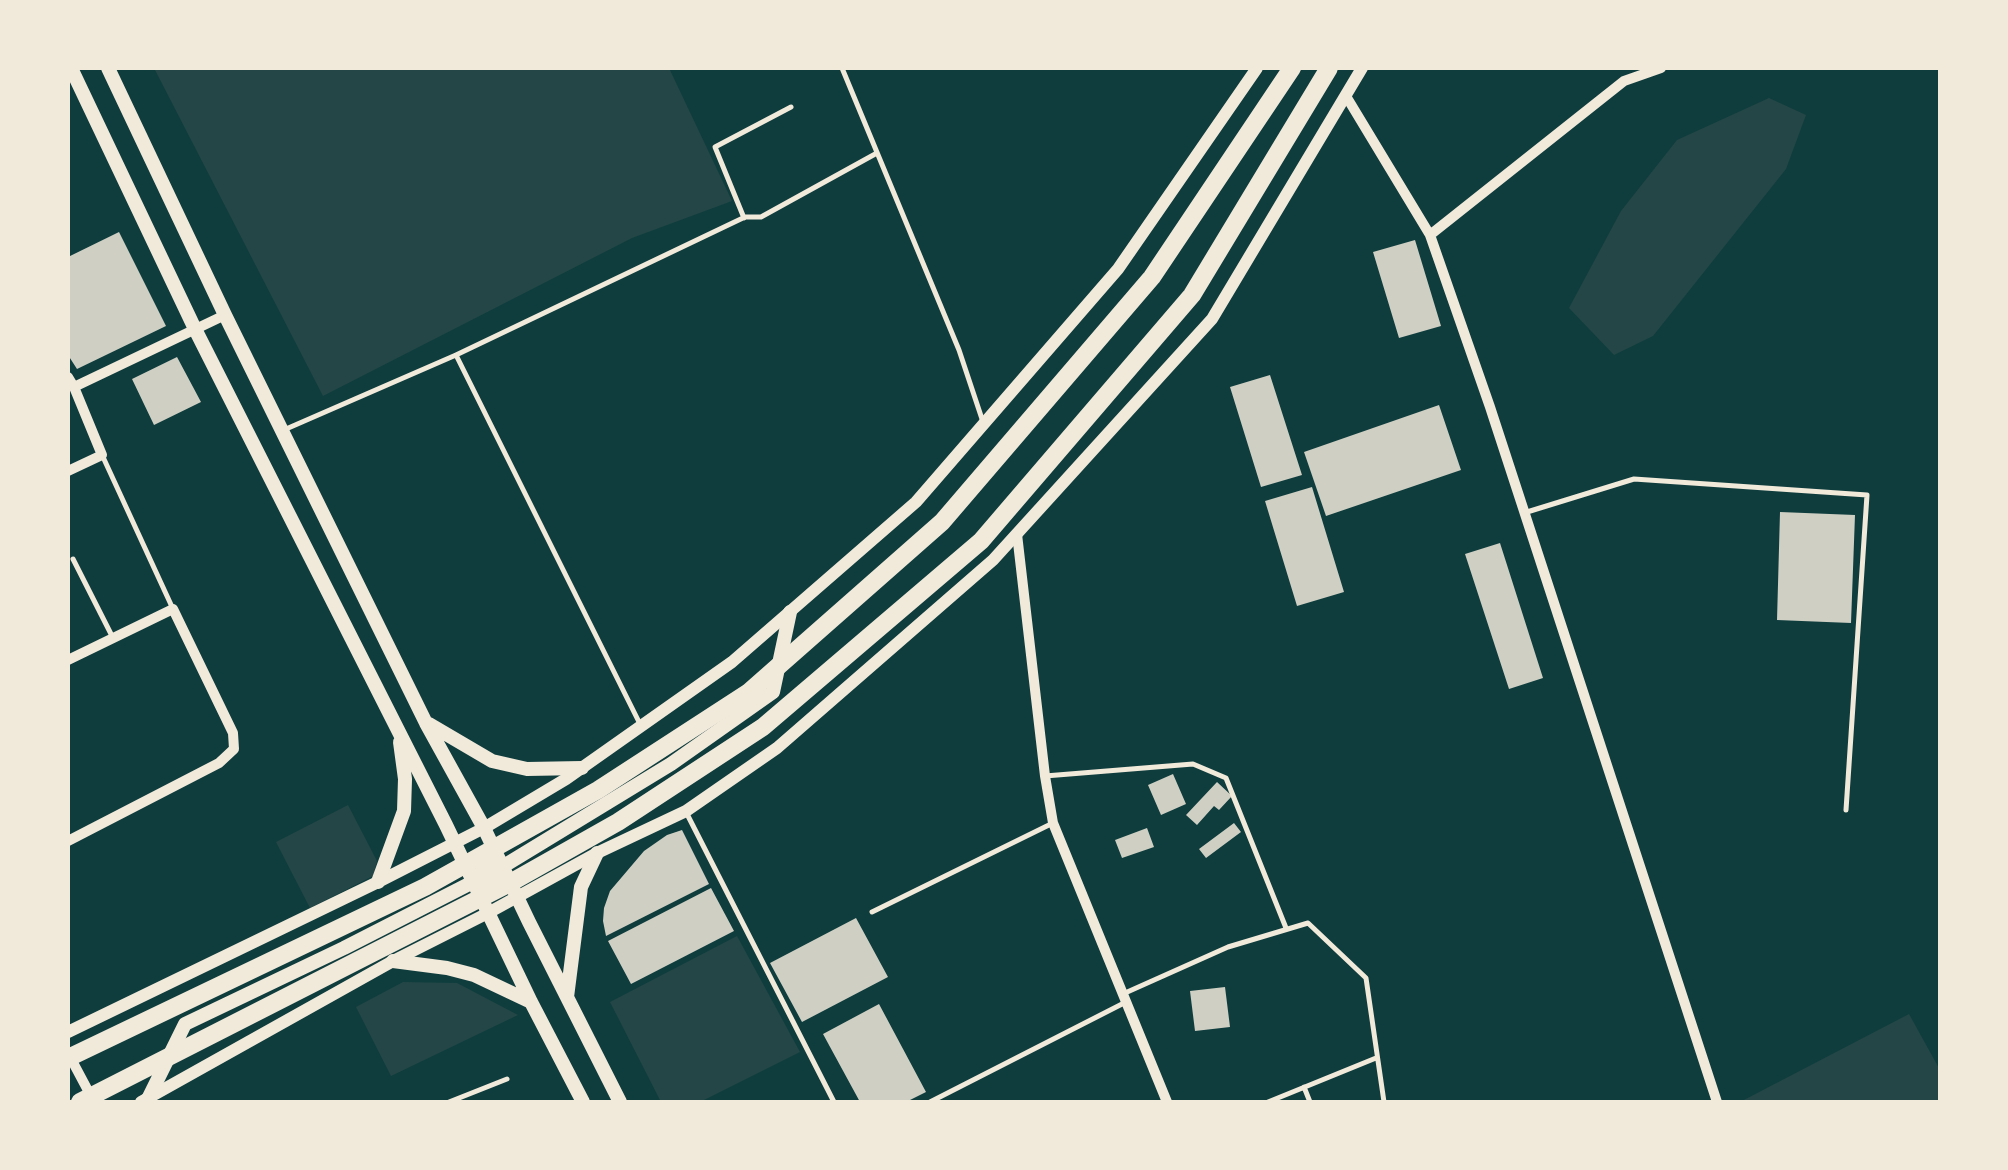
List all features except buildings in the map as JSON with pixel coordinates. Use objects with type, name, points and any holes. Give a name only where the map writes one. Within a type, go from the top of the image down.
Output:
[{"type":"highway","points":[[68,1055],[426,887],[598,790],[749,692],[942,522],[1152,277],[1292,68]]},
{"type":"highway","points":[[80,1102],[510,883],[618,822],[762,726],[981,541],[1192,295],[1329,68]]},
{"type":"main road","points":[[71,68],[194,329],[583,1102]]},
{"type":"main road","points":[[108,68],[426,722],[484,828],[620,1102]]},
{"type":"main road","points":[[146,1101],[186,1024],[476,887],[499,860],[671,764],[773,692],[790,612]]},
{"type":"main road","points":[[426,722],[492,761],[527,769],[582,768]]},
{"type":"main road","points":[[378,882],[404,811],[405,779],[398,731]]},
{"type":"main road","points":[[567,998],[580,887],[596,853]]},
{"type":"main road","points":[[393,961],[474,976],[531,1002]]},
{"type":"street","points":[[68,1032],[484,828],[582,768],[732,662],[916,502],[1118,269],[1257,68]]},
{"type":"street","points":[[146,1101],[393,961],[596,853],[686,812],[777,748],[993,560],[1212,320],[1362,68]]},
{"type":"street","points":[[1430,235],[1624,81],[1661,68]]},
{"type":"street","points":[[1346,96],[1430,235],[1717,1102]]},
{"type":"street","points":[[68,471],[102,455],[71,382],[225,314]]},
{"type":"street","points":[[1017,534],[1044,776],[1053,823],[1167,1102]]},
{"type":"street","points":[[68,660],[173,608],[232,733],[234,749],[219,763],[68,841]]},
{"type":"street","points":[[68,1055],[94,1102]]},
{"type":"lane","points":[[842,68],[959,350],[984,424]]},
{"type":"lane","points":[[744,218],[716,147],[791,107]]},
{"type":"lane","points":[[283,430],[456,356],[744,218],[761,217],[877,153]]},
{"type":"lane","points":[[456,356],[642,726]]},
{"type":"lane","points":[[102,455],[173,608]]},
{"type":"lane","points":[[1524,512],[1634,478],[1866,495],[1846,810]]},
{"type":"lane","points":[[73,559],[113,638]]},
{"type":"lane","points":[[1044,776],[1193,764],[1226,778],[1286,928]]},
{"type":"lane","points":[[686,812],[834,1102]]},
{"type":"lane","points":[[872,912],[1053,823]]},
{"type":"lane","points":[[930,1102],[1228,947],[1308,923],[1366,978],[1384,1102]]},
{"type":"lane","points":[[1268,1102],[1376,1058]]},
{"type":"lane","points":[[450,1102],[507,1078]]},
{"type":"lane","points":[[1304,1087],[1310,1102]]},
{"type":"shaded area","points":[[154,68],[669,68],[732,201],[632,238],[323,396]]},
{"type":"shaded area","points":[[1769,98],[1806,115],[1786,169],[1653,336],[1614,355],[1569,308],[1621,211],[1677,140]]},
{"type":"shaded area","points":[[348,805],[377,861],[373,876],[310,908],[276,842]]},
{"type":"shaded area","points":[[737,936],[800,1052],[700,1102],[661,1102],[610,1002]]},
{"type":"shaded area","points":[[403,982],[457,983],[518,1015],[391,1076],[356,1007]]},
{"type":"shaded area","points":[[1909,1014],[1940,1070],[1940,1102],[1740,1102]]}]
